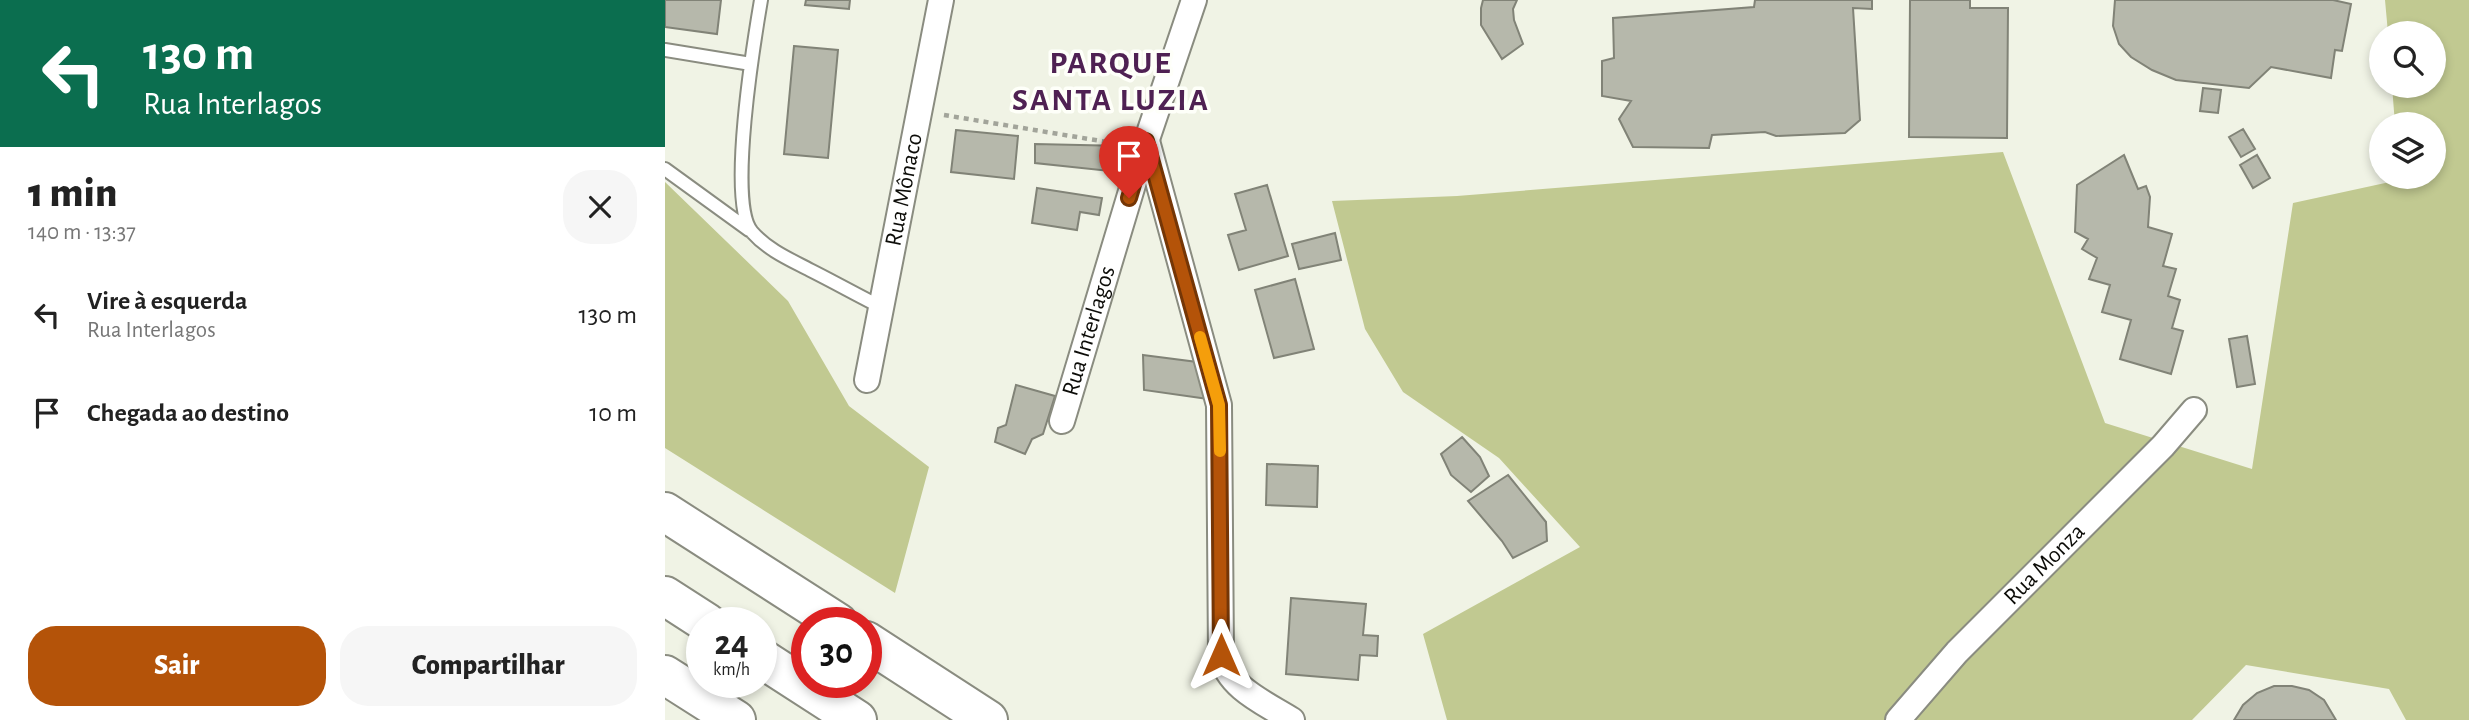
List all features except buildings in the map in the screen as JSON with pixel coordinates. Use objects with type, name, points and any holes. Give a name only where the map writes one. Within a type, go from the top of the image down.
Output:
[{"type":"highway","points":[[665,512],[813,607]]},
{"type":"highway","points":[[665,596],[686,610]]},
{"type":"highway","points":[[882,651],[988,720]]},
{"type":"highway","points":[[777,668],[857,720]]},
{"type":"highway","points":[[665,676],[736,720]]},
{"type":"street","name":"Rua Mônaco","points":[[867,380],[941,0]]},
{"type":"street","name":"Rua Interlagos","points":[[1062,421],[1145,144],[1194,0]]},
{"type":"street","points":[[1145,144],[1219,405],[1223,664],[1236,683],[1292,720]]},
{"type":"street","name":"Rua Monza","points":[[1898,720],[1957,652],[2163,446],[2194,410]]},
{"type":"lane","points":[[749,230],[743,208],[742,164],[751,64],[761,0]]},
{"type":"lane","points":[[665,51],[751,64]]},
{"type":"lane","points":[[665,169],[749,230],[767,247],[881,307]]},
{"type":"path","points":[[919,111],[1145,144]]},
{"type":"green space","points":[[2385,0],[2469,0],[2469,720],[2406,720],[2389,689],[2246,665],[2192,720],[1447,720],[1423,634],[1580,547],[1499,458],[1403,392],[1365,329],[1332,201],[1457,196],[2003,152],[2105,423],[2252,469],[2293,203],[2369,187],[2369,189],[2446,189],[2446,112],[2394,112],[2393,98],[2446,98],[2446,21],[2387,21]]},
{"type":"green space","points":[[665,182],[788,301],[849,406],[929,467],[895,593],[665,448]]},
{"type":"slow traffic","points":[[1200,337],[1219,405],[1220,451]]},
{"type":"district","name":"PARQUE SANTA LUZIA","points":[[1111,82]]},
{"type":"route","points":[[1129,198],[1146,141],[1219,405],[1221,655]]}]
